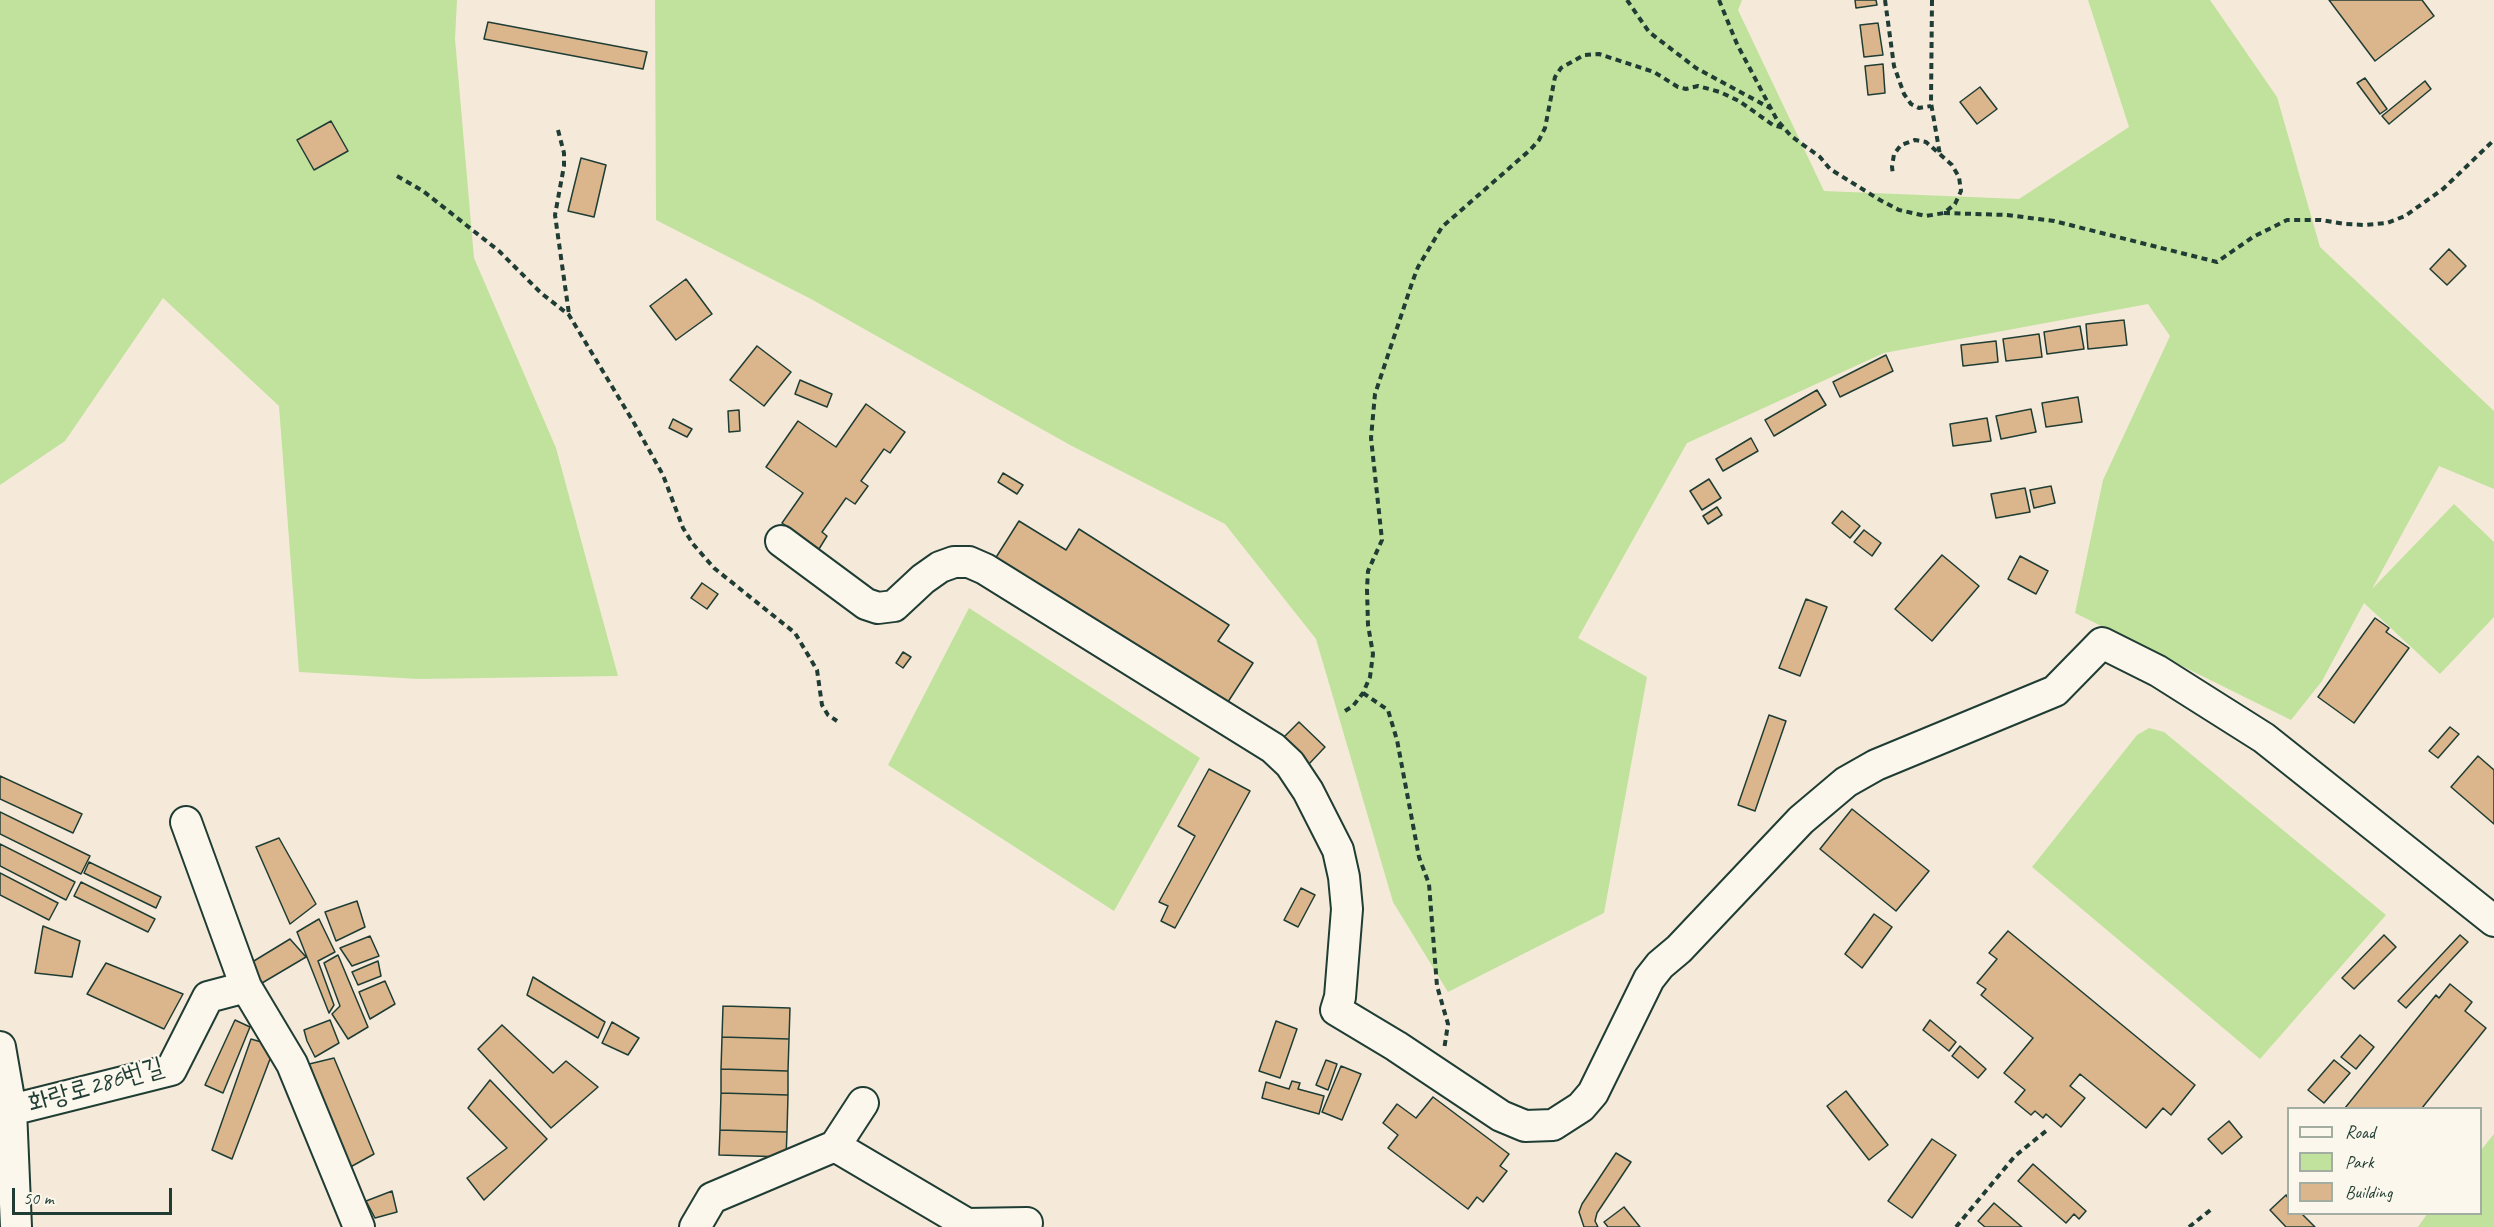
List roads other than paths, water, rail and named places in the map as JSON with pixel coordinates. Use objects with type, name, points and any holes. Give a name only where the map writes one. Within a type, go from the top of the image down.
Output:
[{"type":"street","points":[[781,541],[866,604],[878,608],[894,606],[923,579],[940,567],[954,562],[969,562],[985,569],[1273,748],[1290,764],[1308,791],[1338,850],[1344,877],[1347,909],[1340,997],[1336,1010],[1396,1046],[1501,1116],[1526,1126],[1552,1125],[1581,1107],[1593,1093],[1649,979],[1660,965],[1679,949],[1801,820],[1846,782],[1876,765],[2055,691],[2102,643],[2158,671],[2264,738],[2494,921]]},
{"type":"street","points":[[186,822],[246,987],[292,1064],[359,1227]]},
{"type":"street","name":"화랑로286번길","points":[[11,1110],[171,1070],[208,997],[246,987]]},
{"type":"street","name":"화랑로286번길","points":[[0,1047],[11,1110],[16,1227]]},
{"type":"street","points":[[695,1227],[712,1197],[835,1146],[863,1103]]},
{"type":"street","points":[[835,1146],[967,1226],[1027,1223]]}]
